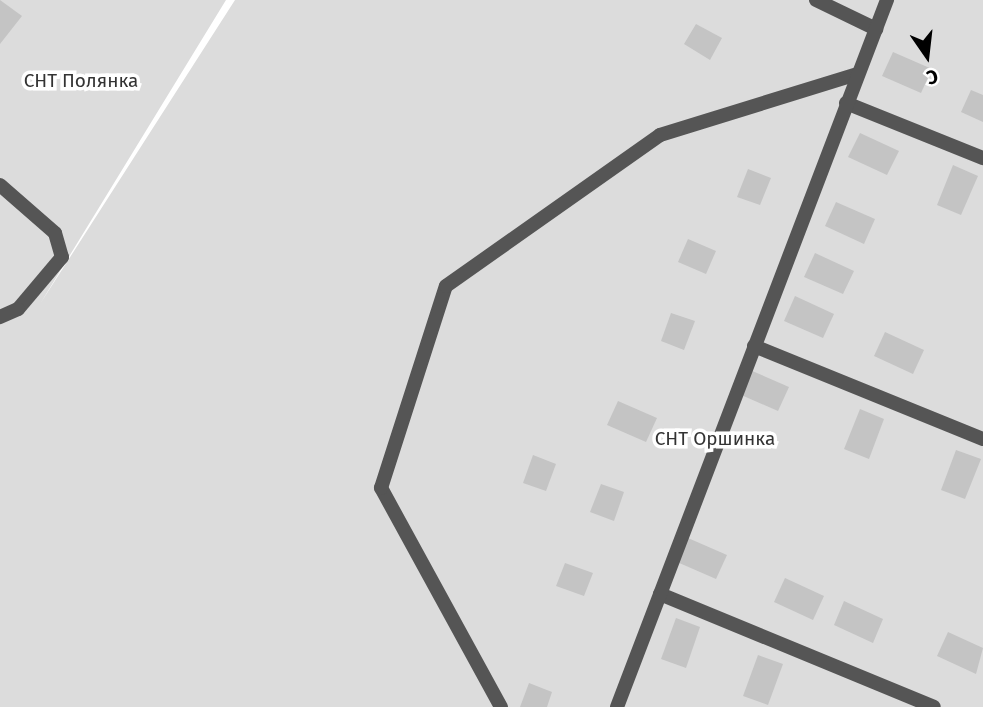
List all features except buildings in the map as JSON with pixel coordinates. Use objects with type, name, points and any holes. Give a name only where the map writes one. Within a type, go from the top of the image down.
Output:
[{"type":"street","points":[[817,0],[876,29]]},
{"type":"street","points":[[617,707],[887,0]]},
{"type":"street","points":[[501,707],[381,488],[446,286],[660,135],[857,74]]},
{"type":"street","points":[[846,103],[983,158]]},
{"type":"street","points":[[0,185],[55,233],[62,257],[19,309],[0,317]]},
{"type":"street","points":[[754,346],[983,439]]},
{"type":"street","points":[[660,594],[934,707]]},
{"type":"green space","points":[[0,0],[226,0],[40,304],[235,0],[983,0],[983,707],[0,707]]},
{"type":"park label","name":"СНТ Полянка","points":[[81,81]]},
{"type":"park label","name":"СНТ Оршинка","points":[[715,439]]}]
